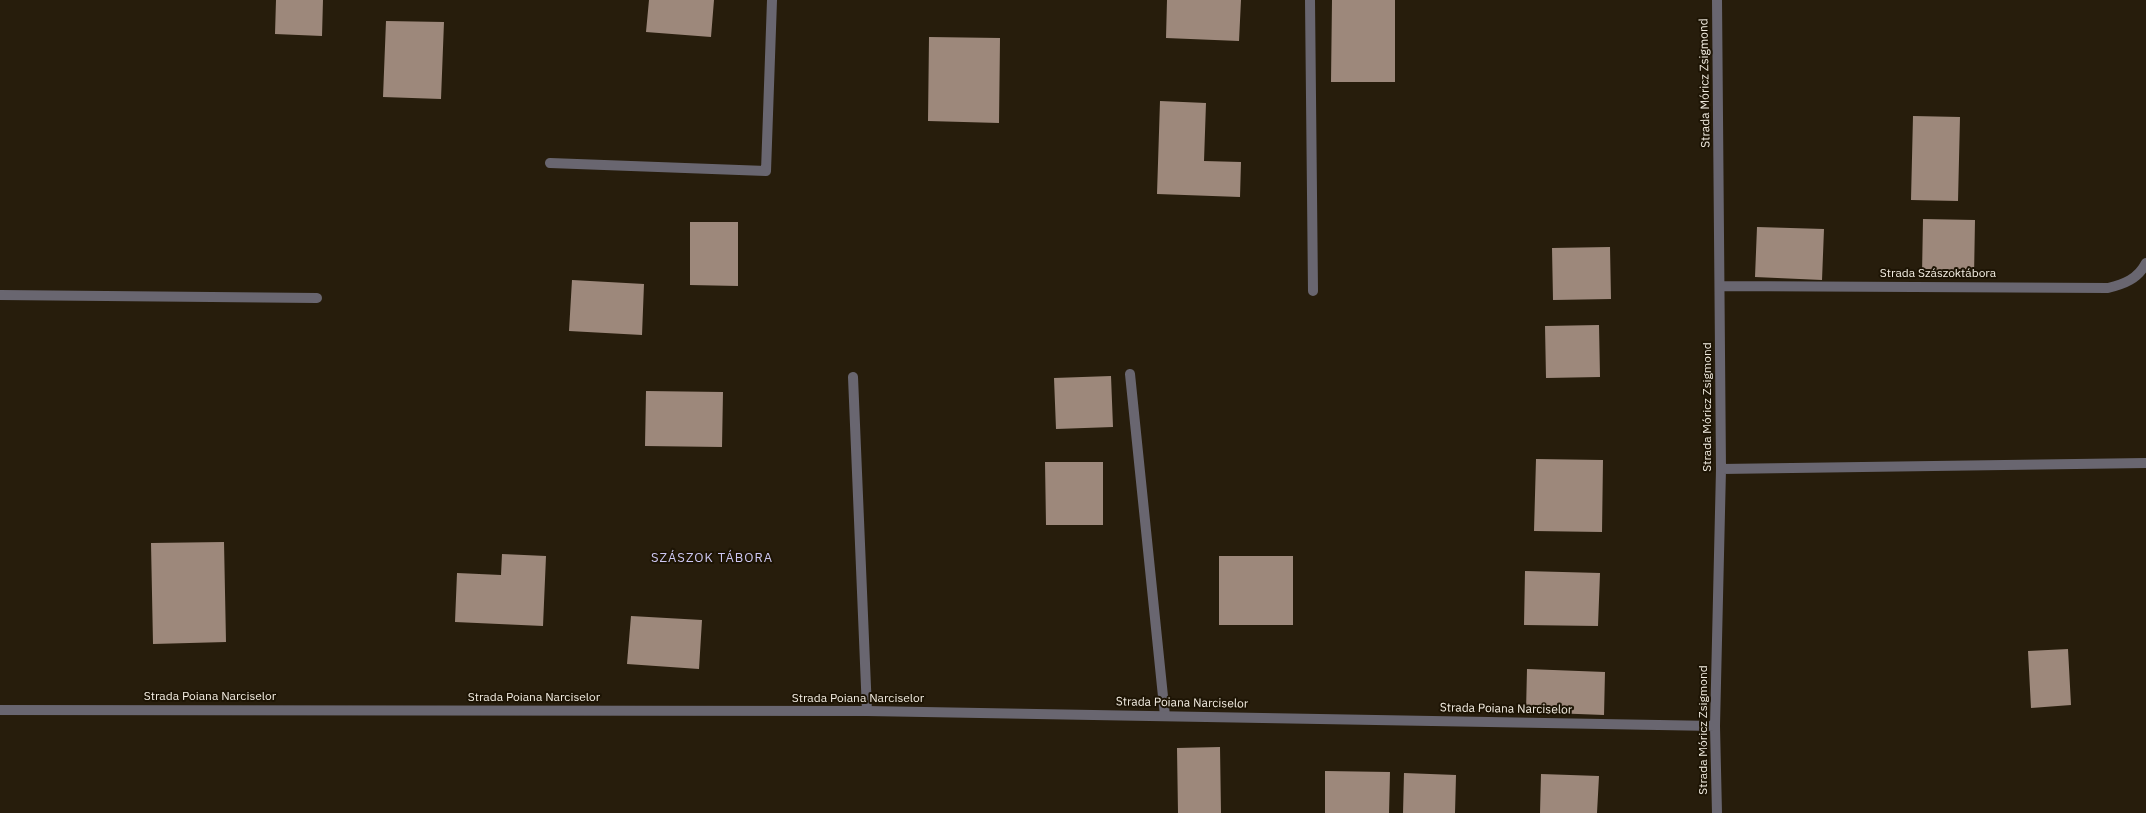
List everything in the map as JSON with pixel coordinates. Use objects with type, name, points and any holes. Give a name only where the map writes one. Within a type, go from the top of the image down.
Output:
[{"type":"street","points":[[550,164],[766,171],[772,0]]},
{"type":"street","points":[[1310,0],[1313,291]]},
{"type":"street","name":"Strada Móricz Zsigmond","points":[[1717,0],[1721,470],[1715,726],[1717,813]]},
{"type":"street","name":"Strada Szászoktábora","points":[[1720,286],[2108,288],[2125,284],[2141,272],[2146,263]]},
{"type":"street","points":[[0,295],[317,298]]},
{"type":"street","points":[[1130,374],[1165,716]]},
{"type":"street","points":[[853,377],[867,711]]},
{"type":"street","points":[[1721,470],[2146,463]]},
{"type":"street","name":"Strada Poiana Narciselor","points":[[0,710],[867,711],[1715,726]]},
{"type":"building","points":[[276,0],[323,0],[322,36],[275,34]]},
{"type":"building","points":[[649,0],[714,0],[711,37],[646,32]]},
{"type":"building","points":[[1167,0],[1241,0],[1239,41],[1166,38]]},
{"type":"building","points":[[1332,0],[1395,0],[1395,82],[1331,82]]},
{"type":"building","points":[[386,21],[444,22],[441,99],[383,97]]},
{"type":"building","points":[[929,37],[1000,38],[999,123],[928,121]]},
{"type":"building","points":[[1160,101],[1206,103],[1204,161],[1241,162],[1240,197],[1157,194]]},
{"type":"building","points":[[1913,116],[1960,117],[1958,201],[1911,200]]},
{"type":"building","points":[[1923,219],[1975,220],[1974,276],[1922,274]]},
{"type":"building","points":[[690,222],[738,222],[738,286],[690,285]]},
{"type":"building","points":[[1757,227],[1824,229],[1822,280],[1755,277]]},
{"type":"building","points":[[1610,247],[1611,299],[1553,300],[1552,248]]},
{"type":"building","points":[[572,280],[644,284],[642,335],[569,331]]},
{"type":"building","points":[[1599,325],[1600,377],[1546,378],[1545,326]]},
{"type":"building","points":[[1111,376],[1113,427],[1056,429],[1054,378]]},
{"type":"building","points":[[646,391],[723,392],[722,447],[645,446]]},
{"type":"building","points":[[1536,459],[1603,460],[1602,532],[1534,531]]},
{"type":"building","points":[[1045,462],[1103,462],[1103,525],[1046,525]]},
{"type":"building","points":[[224,542],[226,642],[153,644],[151,543]]},
{"type":"building","points":[[502,554],[546,556],[543,626],[455,622],[457,573],[501,575]]},
{"type":"building","points":[[1219,556],[1293,556],[1293,625],[1219,625]]},
{"type":"building","points":[[1525,571],[1600,573],[1598,626],[1524,625]]},
{"type":"building","points":[[631,616],[702,620],[699,669],[627,664]]},
{"type":"building","points":[[2068,649],[2071,705],[2031,708],[2028,651]]},
{"type":"building","points":[[1527,669],[1605,672],[1604,715],[1526,712]]},
{"type":"building","points":[[1220,747],[1221,813],[1178,813],[1177,748]]},
{"type":"building","points":[[1325,771],[1390,772],[1389,813],[1325,813]]},
{"type":"building","points":[[1404,773],[1456,775],[1455,813],[1403,813]]},
{"type":"building","points":[[1541,774],[1599,776],[1597,813],[1540,813]]},
{"type":"district","name":"SZÁSZOK TÁBORA","points":[[712,558]]}]
